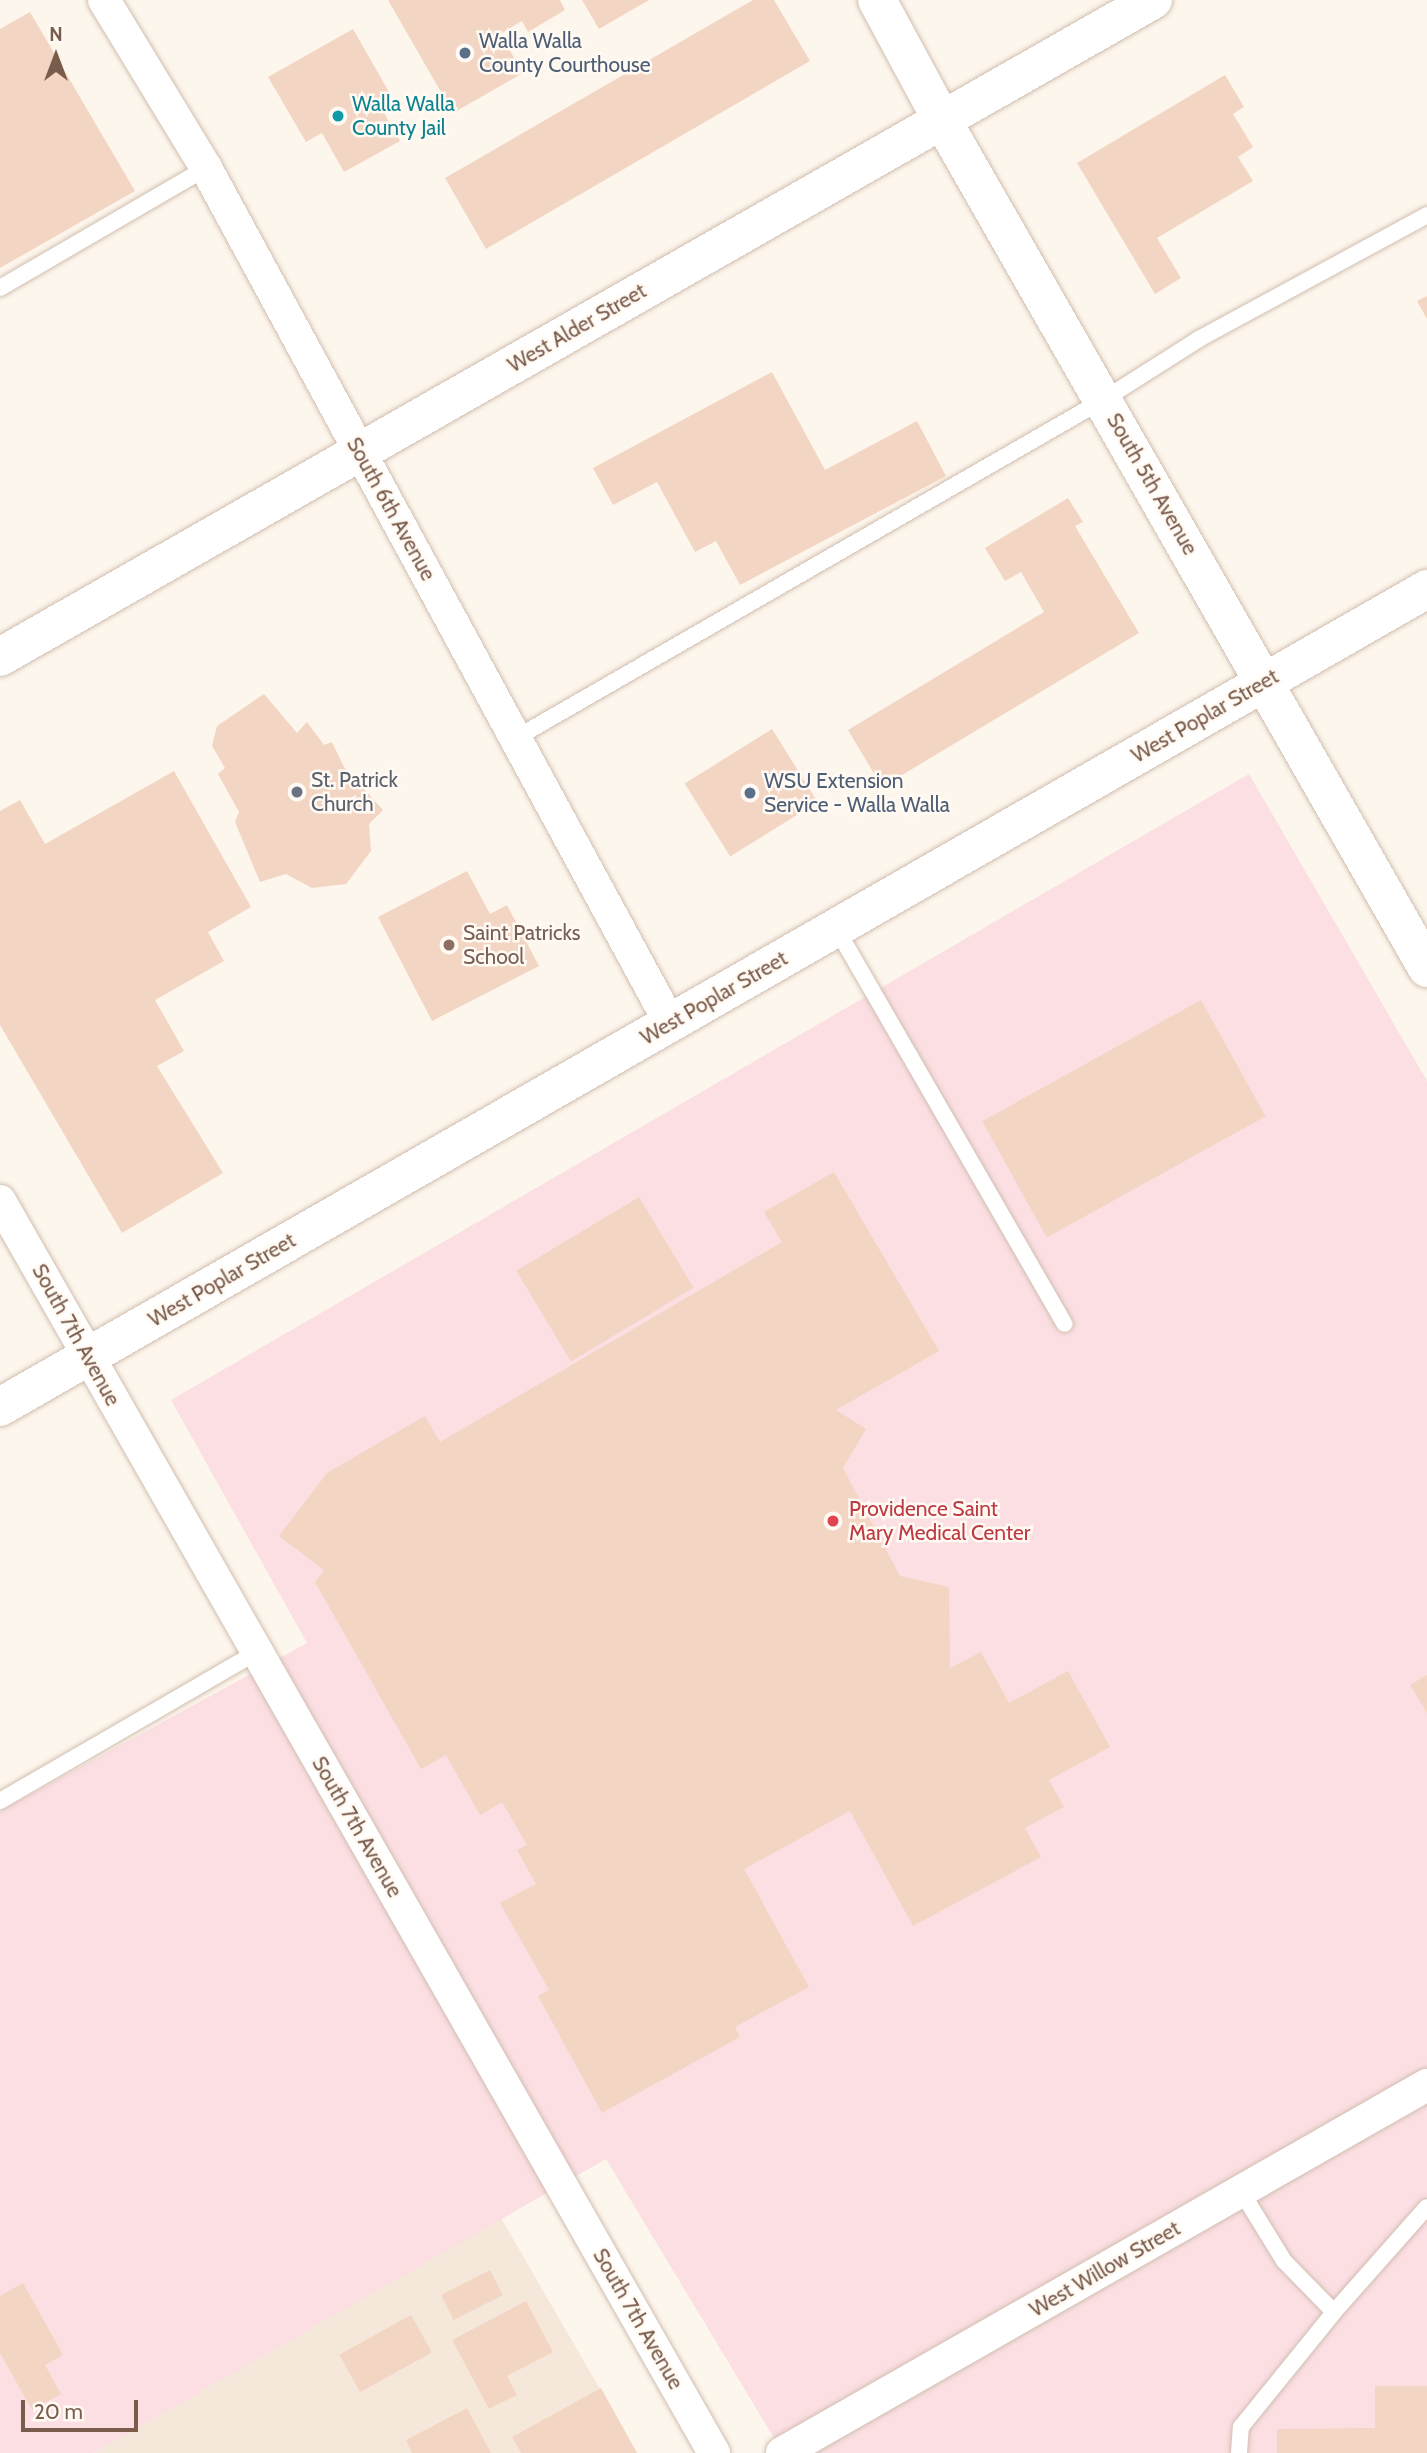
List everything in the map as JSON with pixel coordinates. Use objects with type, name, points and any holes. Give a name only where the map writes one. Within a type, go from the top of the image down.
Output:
[{"type":"main road","name":"South 5th Avenue","points":[[877,0],[942,120],[1426,966]]},
{"type":"main road","name":"West Alder Street","points":[[0,657],[1153,0]]},
{"type":"main road","name":"West Poplar Street","points":[[0,1407],[1427,589]]},
{"type":"street","name":"South 6th Avenue","points":[[104,0],[206,168],[670,1023]]},
{"type":"street","name":"South 7th Avenue","points":[[0,1201],[714,2453]]},
{"type":"street","name":"West Willow Street","points":[[782,2453],[1427,2085]]},
{"type":"lane","points":[[0,288],[206,168]]},
{"type":"lane","points":[[516,738],[1103,400],[1199,340],[1427,215]]},
{"type":"lane","points":[[836,928],[1065,1324]]},
{"type":"lane","points":[[0,1801],[257,1652]]},
{"type":"lane","points":[[1241,2191],[1284,2261],[1334,2312]]},
{"type":"lane","points":[[1239,2453],[1241,2427],[1334,2312],[1427,2207]]},
{"type":"shaded area","name":"Providence Saint Mary Medical Center","points":[[1249,774],[1427,1081],[1427,2453],[783,2453],[606,2159],[94,2453],[0,2453],[0,1811],[307,1643],[171,1400]]},
{"type":"shaded area","points":[[501,2218],[637,2453],[94,2453]]},
{"type":"building","name":"Walla Walla County Courthouse","points":[[388,0],[560,0],[565,10],[528,32],[522,21],[500,34],[523,73],[453,113]]},
{"type":"building","name":"Walla Walla County Courthouse","points":[[582,0],[649,0],[599,29]]},
{"type":"building","points":[[753,0],[774,0],[810,61],[486,249],[445,178]]},
{"type":"building","points":[[30,12],[135,191],[0,268],[0,29]]},
{"type":"building","name":"Walla Walla County Jail","points":[[353,29],[389,92],[376,99],[400,141],[344,172],[322,133],[306,142],[268,77]]},
{"type":"building","points":[[1225,75],[1244,107],[1233,114],[1253,147],[1238,157],[1253,181],[1157,238],[1181,278],[1155,294],[1077,163]]},
{"type":"building","points":[[1427,296],[1427,319],[1417,301]]},
{"type":"building","points":[[772,372],[825,470],[917,421],[946,476],[740,585],[716,541],[695,552],[657,482],[613,505],[593,468]]},
{"type":"building","points":[[1068,498],[1083,522],[1075,526],[1139,633],[882,787],[848,730],[1044,612],[1021,572],[1005,581],[985,548]]},
{"type":"building","name":"St. Patrick Church","points":[[264,694],[297,733],[307,722],[324,745],[332,742],[344,767],[383,810],[369,824],[371,851],[346,884],[312,888],[286,874],[260,882],[235,822],[239,812],[218,774],[225,768],[212,746],[217,726]]},
{"type":"building","name":"WSU Extension Service - Walla Walla","points":[[772,729],[818,802],[730,857],[685,784]]},
{"type":"building","points":[[174,771],[251,907],[208,932],[224,961],[155,1000],[184,1051],[157,1066],[223,1173],[122,1233],[0,1025],[0,811],[20,800],[45,844]]},
{"type":"building","points":[[467,871],[490,914],[507,905],[539,966],[432,1021],[378,917]]},
{"type":"building","points":[[1201,1000],[1265,1116],[1047,1238],[982,1121]]},
{"type":"building","points":[[834,1172],[939,1351],[836,1410],[866,1429],[843,1468],[900,1576],[949,1587],[950,1668],[981,1652],[1009,1703],[1068,1671],[1110,1747],[1049,1780],[1064,1807],[1025,1828],[1041,1857],[913,1926],[850,1811],[744,1869],[809,1987],[735,2027],[740,2037],[602,2113],[538,1996],[549,1990],[500,1903],[536,1884],[517,1850],[527,1845],[502,1802],[480,1815],[446,1755],[421,1769],[315,1582],[324,1570],[279,1536],[327,1473],[425,1416],[440,1442],[782,1242],[764,1212]]},
{"type":"building","points":[[639,1197],[694,1288],[571,1362],[516,1271]]},
{"type":"building","points":[[1427,1675],[1427,1713],[1410,1685]]},
{"type":"building","points":[[490,2270],[503,2295],[454,2320],[441,2295]]},
{"type":"building","points":[[23,2283],[63,2355],[45,2365],[61,2394],[32,2410],[0,2353],[0,2296]]},
{"type":"building","points":[[526,2301],[553,2352],[507,2376],[517,2395],[489,2409],[452,2340]]},
{"type":"building","points":[[411,2315],[432,2353],[360,2392],[339,2355]]},
{"type":"building","points":[[1375,2386],[1427,2386],[1427,2453],[1277,2453],[1277,2429],[1375,2428]]},
{"type":"building","points":[[601,2388],[637,2453],[521,2453],[512,2437]]},
{"type":"building","points":[[467,2408],[491,2453],[412,2453],[406,2440]]},
{"type":"place","name":"Walla Walla County Courthouse","points":[[465,53]]},
{"type":"place","name":"Walla Walla County Jail","points":[[338,116]]},
{"type":"place","name":"St. Patrick Church","points":[[297,792]]},
{"type":"place","name":"WSU Extension Service - Walla Walla","points":[[750,793]]},
{"type":"place","name":"Saint Patricks School","points":[[449,945]]},
{"type":"place","name":"Providence Saint Mary Medical Center","points":[[833,1521]]}]
